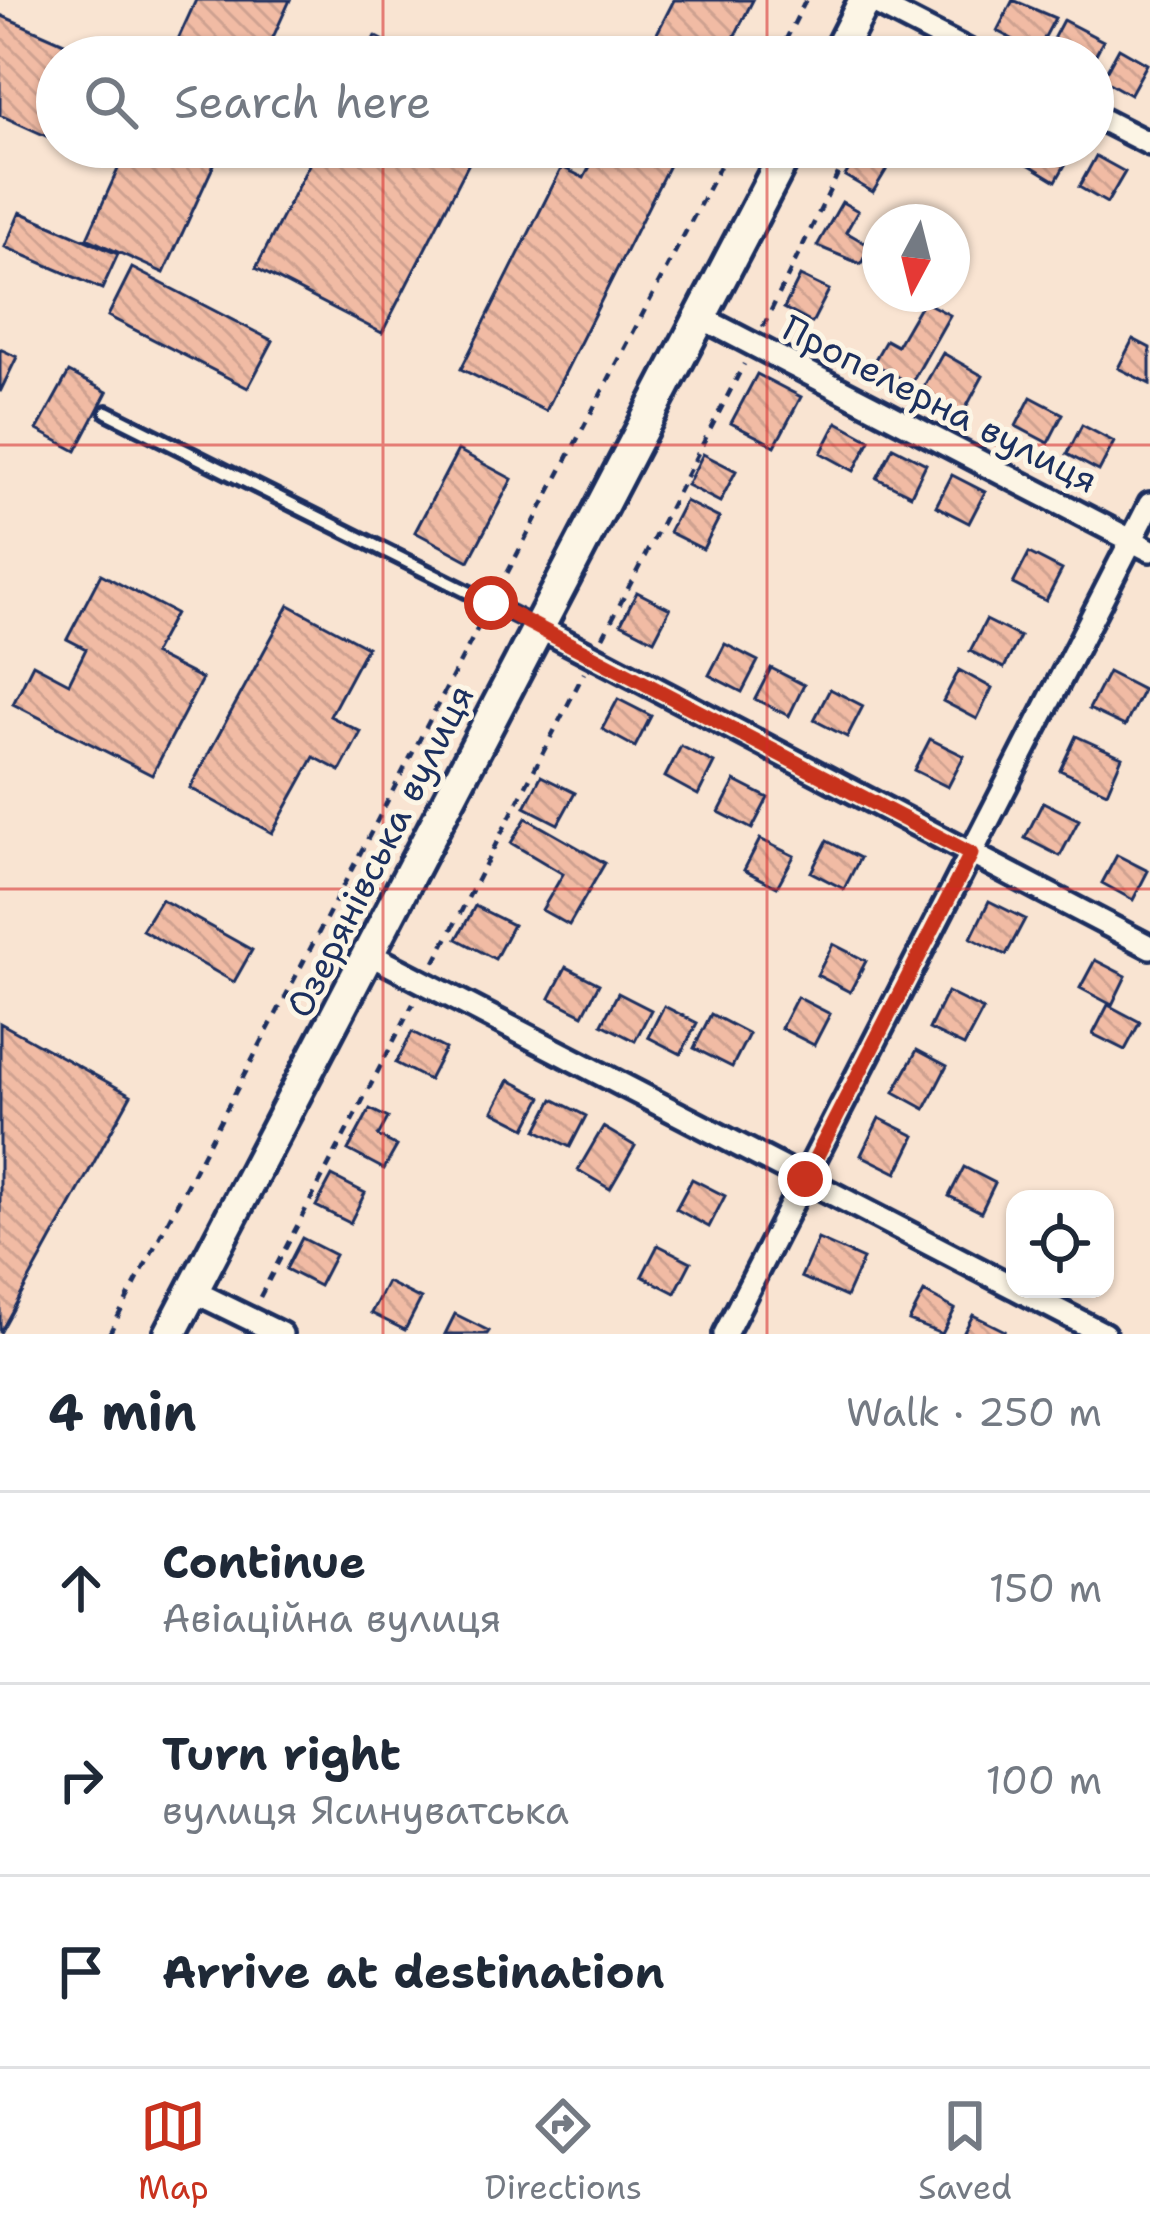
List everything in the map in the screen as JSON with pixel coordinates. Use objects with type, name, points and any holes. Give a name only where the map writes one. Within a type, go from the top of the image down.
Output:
[{"type":"street","points":[[847,36],[867,0],[938,36]]},
{"type":"street","points":[[1114,125],[1150,143]]},
{"type":"street","name":"Озерянівська вулиця","points":[[170,1334],[778,168]]},
{"type":"street","name":"Пропелерна вулиця","points":[[700,317],[1141,545]]},
{"type":"street","points":[[725,1334],[971,854],[1141,545],[1150,504]]},
{"type":"street","points":[[540,628],[1150,947]]},
{"type":"street","points":[[371,955],[1006,1284]]},
{"type":"street","points":[[193,1291],[281,1334]]},
{"type":"street","points":[[1034,1298],[1104,1334]]},
{"type":"lane","points":[[107,412],[540,628]]},
{"type":"path","points":[[788,36],[806,0]]},
{"type":"path","points":[[109,1334],[719,168]]},
{"type":"path","points":[[250,1318],[754,345],[841,168]]},
{"type":"building","points":[[196,0],[290,0],[274,36],[180,36]]},
{"type":"building","points":[[674,0],[753,0],[735,36],[656,36]]},
{"type":"building","points":[[1013,0],[1055,18],[1045,36],[1007,36],[997,31]]},
{"type":"building","points":[[0,15],[48,36],[36,36],[36,131],[0,115]]},
{"type":"building","points":[[1063,20],[1093,36],[1055,36]]},
{"type":"building","points":[[1119,48],[1147,64],[1130,95],[1114,86],[1114,57]]},
{"type":"building","points":[[1114,166],[1125,172],[1107,203],[1079,187],[1089,168]]},
{"type":"building","points":[[119,168],[212,168],[164,273],[87,238]]},
{"type":"building","points":[[307,168],[466,168],[382,333],[256,268]]},
{"type":"building","points":[[562,168],[584,178],[589,168],[668,168],[546,411],[461,369]]},
{"type":"building","points":[[850,168],[887,168],[873,192],[845,176]]},
{"type":"building","points":[[1035,168],[1063,168],[1056,181]]},
{"type":"building","points":[[842,202],[858,211],[846,232],[862,241],[861,264],[817,246]]},
{"type":"building","points":[[20,212],[118,254],[102,289],[5,247]]},
{"type":"building","points":[[132,268],[273,341],[248,388],[108,316]]},
{"type":"building","points":[[800,276],[829,290],[812,323],[784,308]]},
{"type":"building","points":[[917,312],[950,315],[911,384],[873,363],[886,340],[897,346]]},
{"type":"building","points":[[1133,339],[1150,348],[1150,384],[1118,368]]},
{"type":"building","points":[[0,349],[17,357],[0,392]]},
{"type":"building","points":[[943,353],[983,376],[961,417],[920,393]]},
{"type":"building","points":[[69,372],[107,392],[76,451],[37,430]]},
{"type":"building","points":[[757,374],[801,397],[775,446],[731,423]]},
{"type":"building","points":[[1031,397],[1063,414],[1048,443],[1016,426]]},
{"type":"building","points":[[837,422],[870,440],[854,471],[821,453]]},
{"type":"building","points":[[1082,425],[1114,442],[1099,471],[1067,454]]},
{"type":"building","points":[[893,447],[926,464],[911,495],[877,478]]},
{"type":"building","points":[[458,450],[512,479],[469,561],[415,532]]},
{"type":"building","points":[[703,454],[736,471],[720,502],[687,485]]},
{"type":"building","points":[[952,475],[985,492],[969,523],[936,506]]},
{"type":"building","points":[[685,501],[719,518],[703,549],[669,532]]},
{"type":"building","points":[[1029,553],[1062,570],[1046,601],[1013,584]]},
{"type":"building","points":[[101,574],[175,613],[153,654],[202,679],[152,775],[13,704],[33,664],[69,683],[86,649],[67,639]]},
{"type":"building","points":[[637,592],[670,609],[654,640],[621,623]]},
{"type":"building","points":[[289,605],[367,647],[330,716],[361,732],[340,771],[314,757],[272,833],[190,788]]},
{"type":"building","points":[[986,620],[1020,637],[1004,668],[970,651]]},
{"type":"building","points":[[725,644],[758,661],[742,692],[709,675]]},
{"type":"building","points":[[771,668],[804,685],[789,716],[755,699]]},
{"type":"building","points":[[959,670],[992,688],[977,719],[943,701]]},
{"type":"building","points":[[1108,672],[1143,690],[1125,726],[1089,709]]},
{"type":"building","points":[[830,689],[863,706],[847,737],[814,720]]},
{"type":"building","points":[[618,699],[651,716],[635,747],[602,729]]},
{"type":"building","points":[[1076,736],[1122,757],[1107,792],[1060,770]]},
{"type":"building","points":[[930,739],[964,756],[948,787],[914,770]]},
{"type":"building","points":[[681,746],[714,763],[698,795],[665,777]]},
{"type":"building","points":[[541,776],[575,793],[558,824],[525,807]]},
{"type":"building","points":[[735,781],[768,798],[752,829],[719,812]]},
{"type":"building","points":[[1043,802],[1079,820],[1060,856],[1025,838]]},
{"type":"building","points":[[526,818],[605,863],[569,925],[542,910],[563,874],[511,843]]},
{"type":"building","points":[[760,839],[794,856],[777,887],[744,870]]},
{"type":"building","points":[[827,841],[860,858],[844,889],[811,872]]},
{"type":"building","points":[[1117,855],[1148,871],[1133,900],[1102,883]]},
{"type":"building","points":[[161,899],[252,950],[234,982],[142,930]]},
{"type":"building","points":[[989,901],[1025,919],[1006,955],[971,938]]},
{"type":"building","points":[[475,906],[513,925],[495,959],[457,939]]},
{"type":"building","points":[[833,944],[866,961],[850,992],[817,975]]},
{"type":"building","points":[[1095,960],[1126,976],[1112,1005],[1080,988]]},
{"type":"building","points":[[566,967],[599,984],[583,1015],[550,998]]},
{"type":"building","points":[[947,992],[983,1010],[964,1046],[929,1029]]},
{"type":"building","points":[[618,993],[651,1010],[635,1041],[602,1024]]},
{"type":"building","points":[[797,997],[830,1014],[814,1045],[781,1028]]},
{"type":"building","points":[[1108,1005],[1140,1022],[1125,1050],[1093,1034]]},
{"type":"building","points":[[664,1006],[697,1023],[681,1054],[648,1037]]},
{"type":"building","points":[[711,1014],[749,1034],[732,1067],[694,1048]]},
{"type":"building","points":[[0,1023],[131,1095],[0,1333]]},
{"type":"building","points":[[412,1032],[445,1049],[429,1080],[396,1063]]},
{"type":"building","points":[[917,1050],[947,1066],[925,1109],[894,1092]]},
{"type":"building","points":[[509,1080],[542,1097],[526,1128],[493,1111]]},
{"type":"building","points":[[553,1099],[586,1116],[570,1147],[537,1130]]},
{"type":"building","points":[[370,1109],[388,1118],[378,1136],[397,1146],[384,1169],[348,1150]]},
{"type":"building","points":[[879,1118],[915,1136],[897,1173],[861,1155]]},
{"type":"building","points":[[603,1127],[635,1146],[610,1189],[578,1170]]},
{"type":"building","points":[[964,1167],[995,1183],[981,1212],[949,1196]]},
{"type":"building","points":[[332,1176],[365,1193],[350,1223],[316,1206]]},
{"type":"building","points":[[692,1179],[725,1196],[709,1227],[676,1209]]},
{"type":"building","points":[[302,1238],[335,1255],[319,1286],[286,1269]]},
{"type":"building","points":[[818,1239],[863,1259],[846,1297],[801,1277]]},
{"type":"building","points":[[658,1245],[691,1262],[675,1293],[642,1276]]},
{"type":"building","points":[[387,1282],[421,1299],[405,1330],[371,1313]]},
{"type":"building","points":[[924,1292],[955,1309],[942,1334],[909,1321]]},
{"type":"building","points":[[455,1314],[489,1331],[445,1334]]},
{"type":"building","points":[[973,1315],[1005,1331],[963,1334]]},
{"type":"route","points":[[491,603],[971,854],[805,1179]]}]
